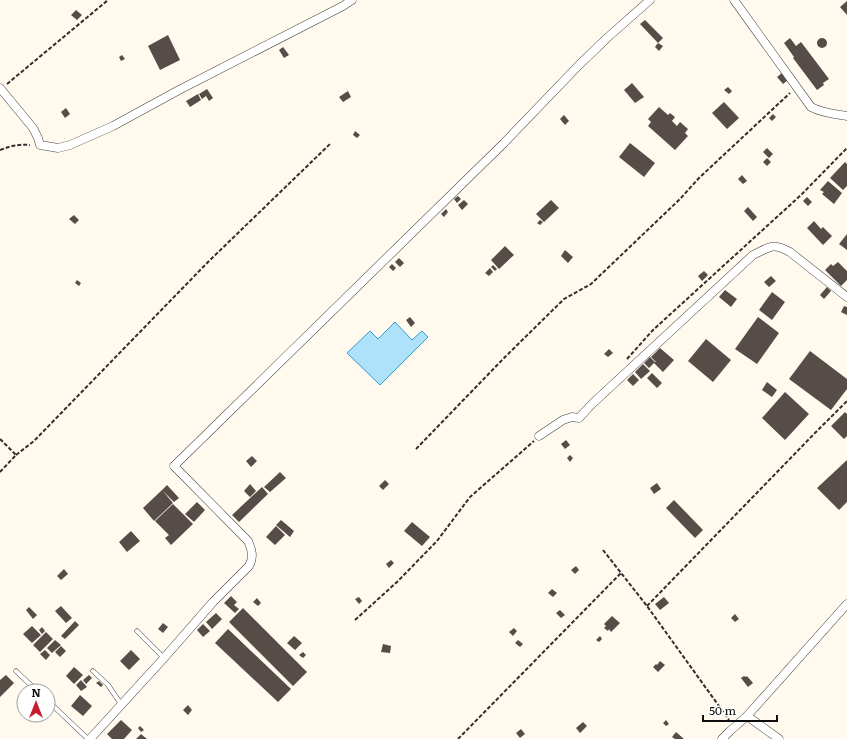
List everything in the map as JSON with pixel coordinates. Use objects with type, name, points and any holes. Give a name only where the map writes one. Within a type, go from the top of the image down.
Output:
[{"type":"street","points":[[1,88],[33,128],[40,145],[58,148],[70,145],[113,126],[352,0]]},
{"type":"street","points":[[89,739],[164,658],[213,602],[249,566],[252,560],[251,547],[248,541],[174,466],[504,143],[578,66],[650,0]]},
{"type":"street","points":[[734,0],[811,107],[818,111],[847,116]]},
{"type":"street","points":[[539,436],[563,420],[572,417],[579,418],[592,404],[753,255],[765,249],[773,246],[781,247],[845,292]]},
{"type":"street","points":[[722,739],[746,716],[847,604]]},
{"type":"street","points":[[746,716],[779,739]]},
{"type":"lane","points":[[137,631],[164,658]]},
{"type":"lane","points":[[16,671],[29,683]]},
{"type":"lane","points":[[93,671],[108,685],[121,704]]},
{"type":"lane","points":[[56,708],[89,739]]},
{"type":"path","points":[[1,88],[108,0]]},
{"type":"path","points":[[416,449],[505,357],[564,300],[591,284],[680,199],[705,172],[797,87]]},
{"type":"path","points":[[0,472],[16,455],[34,441],[208,262],[331,143]]},
{"type":"path","points":[[0,150],[20,144],[40,145]]},
{"type":"path","points":[[625,360],[653,330],[801,195],[847,148]]},
{"type":"path","points":[[647,606],[847,401]]},
{"type":"path","points":[[355,620],[397,582],[437,541],[470,497],[539,436]]},
{"type":"path","points":[[0,439],[16,455]]},
{"type":"path","points":[[603,550],[647,606],[729,720],[735,726]]},
{"type":"path","points":[[458,739],[621,574]]},
{"type":"water","points":[[395,322],[412,340],[422,331],[428,337],[380,385],[347,353],[370,331],[378,339]]},
{"type":"building","points":[[847,1],[847,15],[840,7]]},
{"type":"building","points":[[76,10],[82,15],[77,20],[71,15]]},
{"type":"building","points":[[645,20],[663,38],[658,43],[640,24]]},
{"type":"building","points":[[168,35],[180,60],[160,70],[148,46]]},
{"type":"building","points":[[790,38],[796,46],[801,42],[829,79],[817,90],[793,58],[794,57],[784,43]]},
{"type":"building","points":[[822,38],[827,43],[822,48],[817,43]]},
{"type":"building","points":[[658,43],[663,46],[659,51],[655,47]]},
{"type":"building","points":[[283,47],[289,55],[284,58],[279,50]]},
{"type":"building","points":[[122,55],[125,59],[121,61],[119,57]]},
{"type":"building","points":[[782,73],[788,80],[783,84],[777,77]]},
{"type":"building","points":[[632,83],[644,97],[635,103],[624,90]]},
{"type":"building","points":[[728,87],[732,91],[729,94],[724,90]]},
{"type":"building","points":[[207,89],[213,98],[209,101],[206,96],[202,99],[199,94]]},
{"type":"building","points":[[348,91],[351,97],[343,102],[339,97]]},
{"type":"building","points":[[198,94],[201,100],[190,107],[186,101]]},
{"type":"building","points":[[724,102],[739,118],[727,129],[712,113]]},
{"type":"building","points":[[659,107],[668,115],[670,113],[675,117],[672,121],[677,126],[680,122],[688,129],[685,133],[688,136],[675,150],[648,126],[651,122],[648,119]]},
{"type":"building","points":[[66,108],[70,114],[65,118],[61,112]]},
{"type":"building","points":[[773,114],[776,117],[772,121],[769,118]]},
{"type":"building","points":[[564,115],[569,121],[565,125],[560,119]]},
{"type":"building","points":[[355,131],[360,135],[357,138],[353,135]]},
{"type":"building","points":[[630,143],[655,163],[644,177],[619,157]]},
{"type":"building","points":[[767,148],[773,154],[769,158],[763,152]]},
{"type":"building","points":[[767,158],[771,162],[767,166],[763,162]]},
{"type":"building","points":[[845,162],[847,164],[847,186],[843,190],[830,178]]},
{"type":"building","points":[[742,175],[747,181],[743,184],[738,179]]},
{"type":"building","points":[[828,181],[842,193],[834,204],[822,194],[824,192],[820,190]]},
{"type":"building","points":[[458,196],[461,199],[457,203],[454,199]]},
{"type":"building","points":[[807,197],[812,202],[808,206],[803,201]]},
{"type":"building","points":[[464,200],[468,204],[462,210],[458,205]]},
{"type":"building","points":[[551,200],[559,208],[544,222],[536,214]]},
{"type":"building","points":[[748,207],[757,217],[753,221],[744,211]]},
{"type":"building","points":[[446,209],[448,212],[444,217],[441,214]]},
{"type":"building","points":[[74,215],[79,220],[75,224],[69,219]]},
{"type":"building","points":[[540,220],[543,222],[540,225],[537,223]]},
{"type":"building","points":[[814,221],[821,229],[823,227],[832,236],[823,245],[807,228]]},
{"type":"building","points":[[847,234],[847,250],[839,244]]},
{"type":"building","points":[[505,246],[514,255],[499,269],[491,260]]},
{"type":"building","points":[[565,250],[573,257],[568,263],[561,256]]},
{"type":"building","points":[[399,258],[404,263],[400,267],[395,262]]},
{"type":"building","points":[[838,262],[847,271],[847,280],[841,286],[825,270],[831,264],[833,266]]},
{"type":"building","points":[[392,264],[396,268],[393,271],[389,267]]},
{"type":"building","points":[[493,265],[497,269],[495,271],[491,267]]},
{"type":"building","points":[[490,268],[493,272],[489,276],[485,273]]},
{"type":"building","points":[[704,271],[708,275],[702,281],[698,276]]},
{"type":"building","points":[[771,276],[776,281],[769,287],[764,282]]},
{"type":"building","points":[[77,280],[81,283],[79,286],[75,283]]},
{"type":"building","points":[[827,287],[831,291],[824,299],[820,295]]},
{"type":"building","points":[[725,290],[737,299],[731,307],[719,297]]},
{"type":"building","points":[[772,292],[785,302],[772,320],[759,310]]},
{"type":"building","points":[[844,306],[847,307],[847,315],[841,312]]},
{"type":"building","points":[[410,317],[415,323],[411,327],[406,320]]},
{"type":"building","points":[[758,317],[779,333],[757,364],[735,349]]},
{"type":"building","points":[[706,339],[731,360],[713,382],[688,361]]},
{"type":"building","points":[[660,348],[674,360],[663,372],[654,363],[649,368],[644,363],[650,357],[656,362],[651,357]]},
{"type":"building","points":[[609,349],[613,353],[608,357],[604,354]]},
{"type":"building","points":[[810,351],[847,379],[847,389],[831,410],[789,379]]},
{"type":"building","points":[[643,364],[650,371],[641,379],[635,372]]},
{"type":"building","points":[[652,373],[662,383],[657,388],[647,378]]},
{"type":"building","points":[[633,374],[639,380],[633,386],[627,380]]},
{"type":"building","points":[[767,382],[777,390],[772,397],[762,390]]},
{"type":"building","points":[[785,392],[809,414],[785,440],[762,418]]},
{"type":"building","points":[[845,412],[847,414],[847,436],[844,439],[831,426]]},
{"type":"building","points":[[566,440],[570,445],[565,449],[561,444]]},
{"type":"building","points":[[570,455],[573,458],[570,462],[567,458]]},
{"type":"building","points":[[252,456],[257,461],[251,467],[246,461]]},
{"type":"building","points":[[847,460],[847,502],[839,510],[817,488]]},
{"type":"building","points":[[280,472],[286,478],[270,492],[264,487]]},
{"type":"building","points":[[385,480],[389,484],[383,490],[379,486]]},
{"type":"building","points":[[657,483],[661,489],[654,494],[650,488]]},
{"type":"building","points":[[250,484],[256,491],[250,497],[244,491]]},
{"type":"building","points":[[167,485],[179,498],[174,502],[162,490]]},
{"type":"building","points":[[262,487],[268,494],[239,522],[232,515]]},
{"type":"building","points":[[162,490],[173,503],[154,521],[143,508]]},
{"type":"building","points":[[674,500],[703,530],[695,538],[666,508]]},
{"type":"building","points":[[197,502],[205,510],[194,522],[185,514]]},
{"type":"building","points":[[173,504],[193,524],[171,545],[165,538],[169,535],[155,521]]},
{"type":"building","points":[[281,520],[294,531],[290,537],[276,525]]},
{"type":"building","points":[[412,522],[430,537],[422,546],[404,531]]},
{"type":"building","points":[[276,526],[285,535],[275,545],[266,537]]},
{"type":"building","points":[[131,531],[140,541],[127,552],[119,542]]},
{"type":"building","points":[[391,560],[394,563],[389,568],[386,564]]},
{"type":"building","points":[[576,566],[579,570],[575,574],[571,570]]},
{"type":"building","points":[[64,569],[68,574],[61,580],[57,576]]},
{"type":"building","points":[[552,589],[557,593],[553,597],[548,593]]},
{"type":"building","points":[[231,596],[237,602],[234,605],[239,609],[235,613],[224,603]]},
{"type":"building","points":[[359,597],[362,601],[359,604],[355,599]]},
{"type":"building","points":[[664,597],[669,603],[660,610],[655,604]]},
{"type":"building","points":[[257,598],[261,603],[258,606],[253,602]]},
{"type":"building","points":[[61,606],[72,618],[66,623],[55,611]]},
{"type":"building","points":[[29,607],[37,615],[33,619],[26,610]]},
{"type":"building","points":[[243,608],[307,672],[293,686],[229,622]]},
{"type":"building","points":[[560,610],[565,615],[561,618],[556,613]]},
{"type":"building","points":[[216,613],[222,619],[212,629],[206,622]]},
{"type":"building","points":[[735,614],[739,619],[735,622],[731,618]]},
{"type":"building","points":[[612,616],[620,623],[611,632],[609,629],[608,631],[604,628],[606,626],[604,624]]},
{"type":"building","points":[[75,621],[79,625],[65,639],[61,636]]},
{"type":"building","points":[[163,623],[168,627],[163,633],[158,629]]},
{"type":"building","points":[[203,624],[210,631],[203,637],[197,630]]},
{"type":"building","points":[[32,626],[41,635],[32,643],[23,634]]},
{"type":"building","points":[[42,627],[45,631],[42,634],[39,630]]},
{"type":"building","points":[[514,628],[517,631],[513,636],[509,632]]},
{"type":"building","points":[[228,629],[291,689],[278,702],[215,643]]},
{"type":"building","points":[[46,632],[53,639],[40,652],[33,645]]},
{"type":"building","points":[[294,636],[302,643],[295,650],[287,643]]},
{"type":"building","points":[[600,636],[602,639],[599,642],[596,640]]},
{"type":"building","points":[[55,640],[61,645],[52,653],[47,648]]},
{"type":"building","points":[[518,640],[523,644],[520,647],[515,643]]},
{"type":"building","points":[[383,644],[391,646],[390,653],[381,652]]},
{"type":"building","points":[[61,646],[66,651],[60,657],[55,652]]},
{"type":"building","points":[[45,650],[50,655],[46,660],[40,654]]},
{"type":"building","points":[[131,650],[140,659],[129,670],[120,661]]},
{"type":"building","points":[[303,652],[306,655],[303,658],[299,655]]},
{"type":"building","points":[[660,661],[665,665],[658,672],[653,667]]},
{"type":"building","points":[[74,667],[83,675],[74,684],[66,676]]},
{"type":"building","points":[[6,675],[14,683],[0,697],[0,680]]},
{"type":"building","points":[[89,675],[92,678],[86,684],[83,680]]},
{"type":"building","points":[[747,676],[753,683],[748,687],[741,678]]},
{"type":"building","points":[[81,680],[87,687],[81,691],[76,685]]},
{"type":"building","points":[[99,681],[103,685],[101,687],[96,683]]},
{"type":"building","points":[[80,695],[92,706],[83,716],[71,706]]},
{"type":"building","points":[[188,705],[192,710],[188,715],[183,710]]},
{"type":"building","points":[[121,720],[132,730],[124,739],[112,739],[107,734]]},
{"type":"building","points":[[666,720],[669,724],[666,726],[663,723]]},
{"type":"building","points":[[583,722],[587,726],[580,733],[576,728]]},
{"type":"building","points":[[140,726],[144,730],[141,732],[138,728]]},
{"type":"building","points":[[521,729],[525,734],[520,738],[516,733]]},
{"type":"building","points":[[676,732],[684,739],[675,739],[672,737]]},
{"type":"building","points":[[141,734],[147,739],[136,739]]}]
